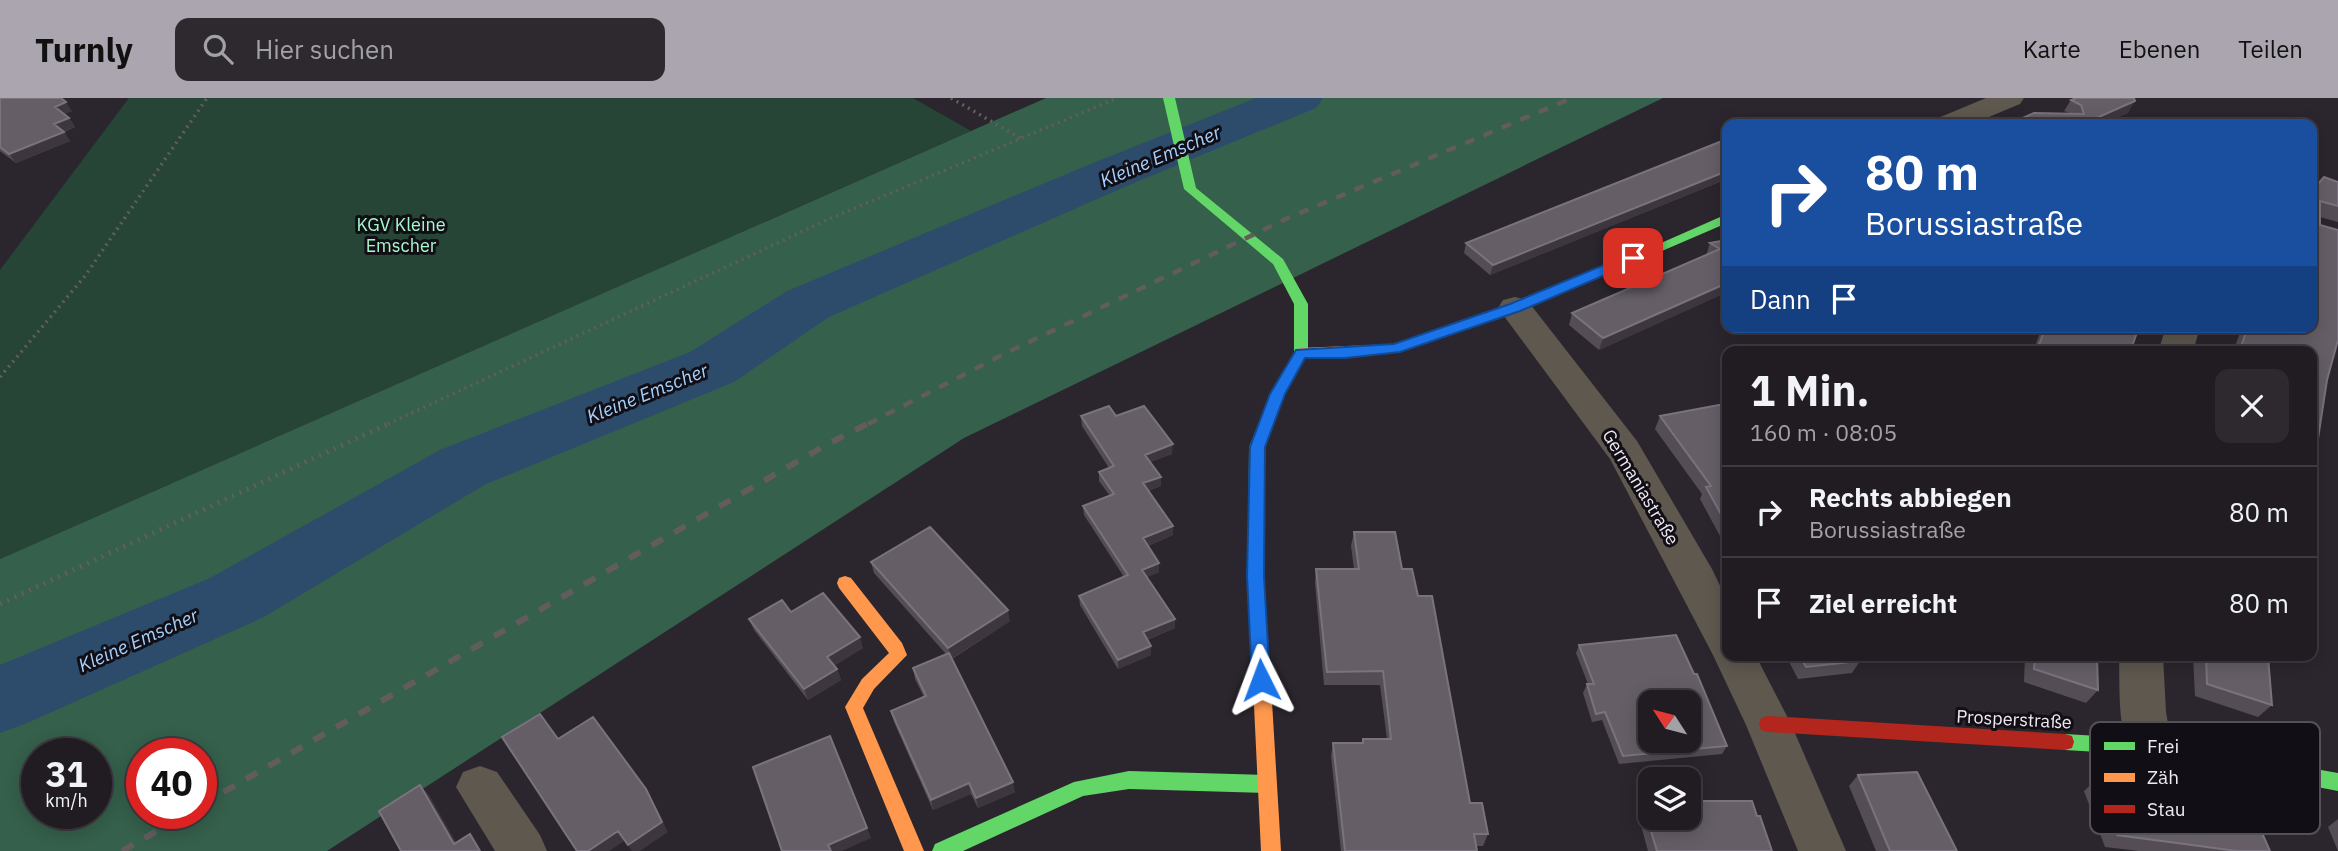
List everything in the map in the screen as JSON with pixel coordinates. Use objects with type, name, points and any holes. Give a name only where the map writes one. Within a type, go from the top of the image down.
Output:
[{"type":"street","points":[[1169,99],[1191,189],[1278,262],[1301,304],[1301,353],[1278,394],[1257,447],[1256,576],[1271,851]]},
{"type":"street","points":[[1963,119],[2016,102]]},
{"type":"street","points":[[1301,353],[1395,349],[1515,307],[1722,220]]},
{"type":"street","name":"Germaniastraße","points":[[1515,307],[1624,451],[1697,581],[1722,632]]},
{"type":"street","points":[[845,583],[896,648],[898,655],[888,668],[862,688],[854,707],[914,851]]},
{"type":"street","points":[[1736,661],[1768,724],[1822,851]]},
{"type":"street","points":[[2141,661],[2145,722]]},
{"type":"street","name":"Prosperstraße","points":[[1768,724],[2090,743]]},
{"type":"street","name":"Prosperstraße","points":[[2320,779],[2338,782]]},
{"type":"street","points":[[942,851],[1082,788],[1129,780],[1266,784]]},
{"type":"street","points":[[480,787],[523,851]]},
{"type":"path","points":[[0,377],[85,275],[207,98]]},
{"type":"path","points":[[951,98],[1020,138]]},
{"type":"path","points":[[0,604],[829,219],[1117,98]]},
{"type":"green space","name":"KGV Kleine Emscher","points":[[129,98],[913,98],[971,131],[0,559],[0,270]]},
{"type":"green space","points":[[1046,98],[1663,98],[964,438],[327,851],[0,851],[0,559]]},
{"type":"building","points":[[0,98],[61,98],[66,102],[55,107],[69,118],[54,124],[64,132],[9,154],[0,147]]},
{"type":"building","points":[[2134,98],[2135,101],[2094,119],[2020,119],[2034,113],[2084,114],[2081,105],[2071,100]]},
{"type":"building","points":[[1722,141],[1722,173],[1493,265],[1466,243]]},
{"type":"building","points":[[2324,177],[2338,182],[2338,206],[2320,201],[2320,225],[2338,230],[2338,340],[2327,380],[2317,445],[2317,346],[2241,346],[2246,333],[2317,333],[2317,185]]},
{"type":"building","points":[[1722,241],[1722,285],[1603,338],[1572,313],[1720,249],[1710,243]]},
{"type":"building","points":[[2044,333],[2137,333],[2132,346],[2038,346]]},
{"type":"building","points":[[1722,404],[1722,516],[1706,487],[1711,486],[1660,416]]},
{"type":"building","points":[[1109,406],[1116,416],[1144,406],[1173,444],[1145,455],[1161,477],[1143,483],[1173,526],[1143,538],[1159,563],[1142,570],[1175,619],[1143,632],[1151,646],[1118,660],[1079,596],[1128,575],[1083,506],[1114,494],[1099,472],[1114,466],[1081,416]]},
{"type":"building","points":[[930,527],[1008,610],[948,648],[871,562]]},
{"type":"building","points":[[1354,532],[1395,532],[1402,569],[1412,569],[1418,596],[1432,596],[1470,803],[1482,803],[1488,834],[1474,834],[1477,851],[1345,851],[1333,743],[1391,739],[1383,671],[1327,672],[1316,569],[1359,569]]},
{"type":"building","points":[[823,593],[860,637],[827,657],[837,669],[804,689],[749,619],[782,600],[791,612]]},
{"type":"building","points":[[1676,635],[1694,674],[1697,674],[1727,746],[1701,748],[1701,690],[1638,690],[1638,753],[1654,753],[1623,756],[1605,712],[1596,714],[1587,684],[1594,684],[1579,645]]},
{"type":"building","points":[[949,653],[1013,782],[976,798],[969,783],[931,800],[891,711],[926,696],[913,668]]},
{"type":"building","points":[[1803,661],[1860,661],[1806,667]]},
{"type":"building","points":[[2035,661],[2097,661],[2098,690],[2034,669]]},
{"type":"building","points":[[2206,661],[2268,661],[2272,705],[2207,684]]},
{"type":"building","points":[[540,714],[558,739],[593,717],[646,789],[662,822],[628,845],[618,831],[588,851],[577,851],[502,737]]},
{"type":"building","points":[[830,736],[867,828],[828,845],[831,851],[782,851],[753,767]]},
{"type":"building","points":[[1917,772],[1957,851],[1890,851],[1858,775]]},
{"type":"building","points":[[420,785],[454,844],[470,834],[480,851],[401,851],[379,811]]},
{"type":"building","points":[[1701,801],[1752,801],[1772,851],[1657,851],[1651,830],[1701,830]]},
{"type":"building","points":[[2262,834],[2270,851],[2237,851],[2117,835]]},
{"type":"waterway","name":"Kleine Emscher","points":[[0,700],[236,598],[463,467],[712,367],[808,304],[1111,174],[1299,98]]},
{"type":"railway","points":[[868,424],[1002,355],[1288,218],[1572,98]]},
{"type":"railway","points":[[217,796],[826,445],[871,422]]},
{"type":"railway","points":[[122,851],[161,829]]},
{"type":"traffic: fast","points":[[1169,98],[1190,189],[1278,262],[1301,304],[1301,353],[1278,394],[1257,447],[1256,576],[1262,685]]},
{"type":"traffic: fast","points":[[1643,254],[1722,220]]},
{"type":"traffic: fast","points":[[2065,742],[2090,743]]},
{"type":"traffic: fast","points":[[2320,779],[2338,782]]},
{"type":"traffic: fast","points":[[942,851],[1081,788],[1129,780],[1267,784]]},
{"type":"traffic: slow","points":[[1301,353],[1395,349],[1515,308],[1643,254]]},
{"type":"traffic: slow","points":[[845,583],[896,648],[898,655],[868,684],[854,707],[914,851]]},
{"type":"traffic: slow","points":[[1262,685],[1271,851]]},
{"type":"traffic: jam","points":[[1768,724],[2065,742]]},
{"type":"route","points":[[1261,680],[1256,576],[1257,447],[1278,394],[1301,353],[1395,349],[1515,307],[1633,258]]}]
